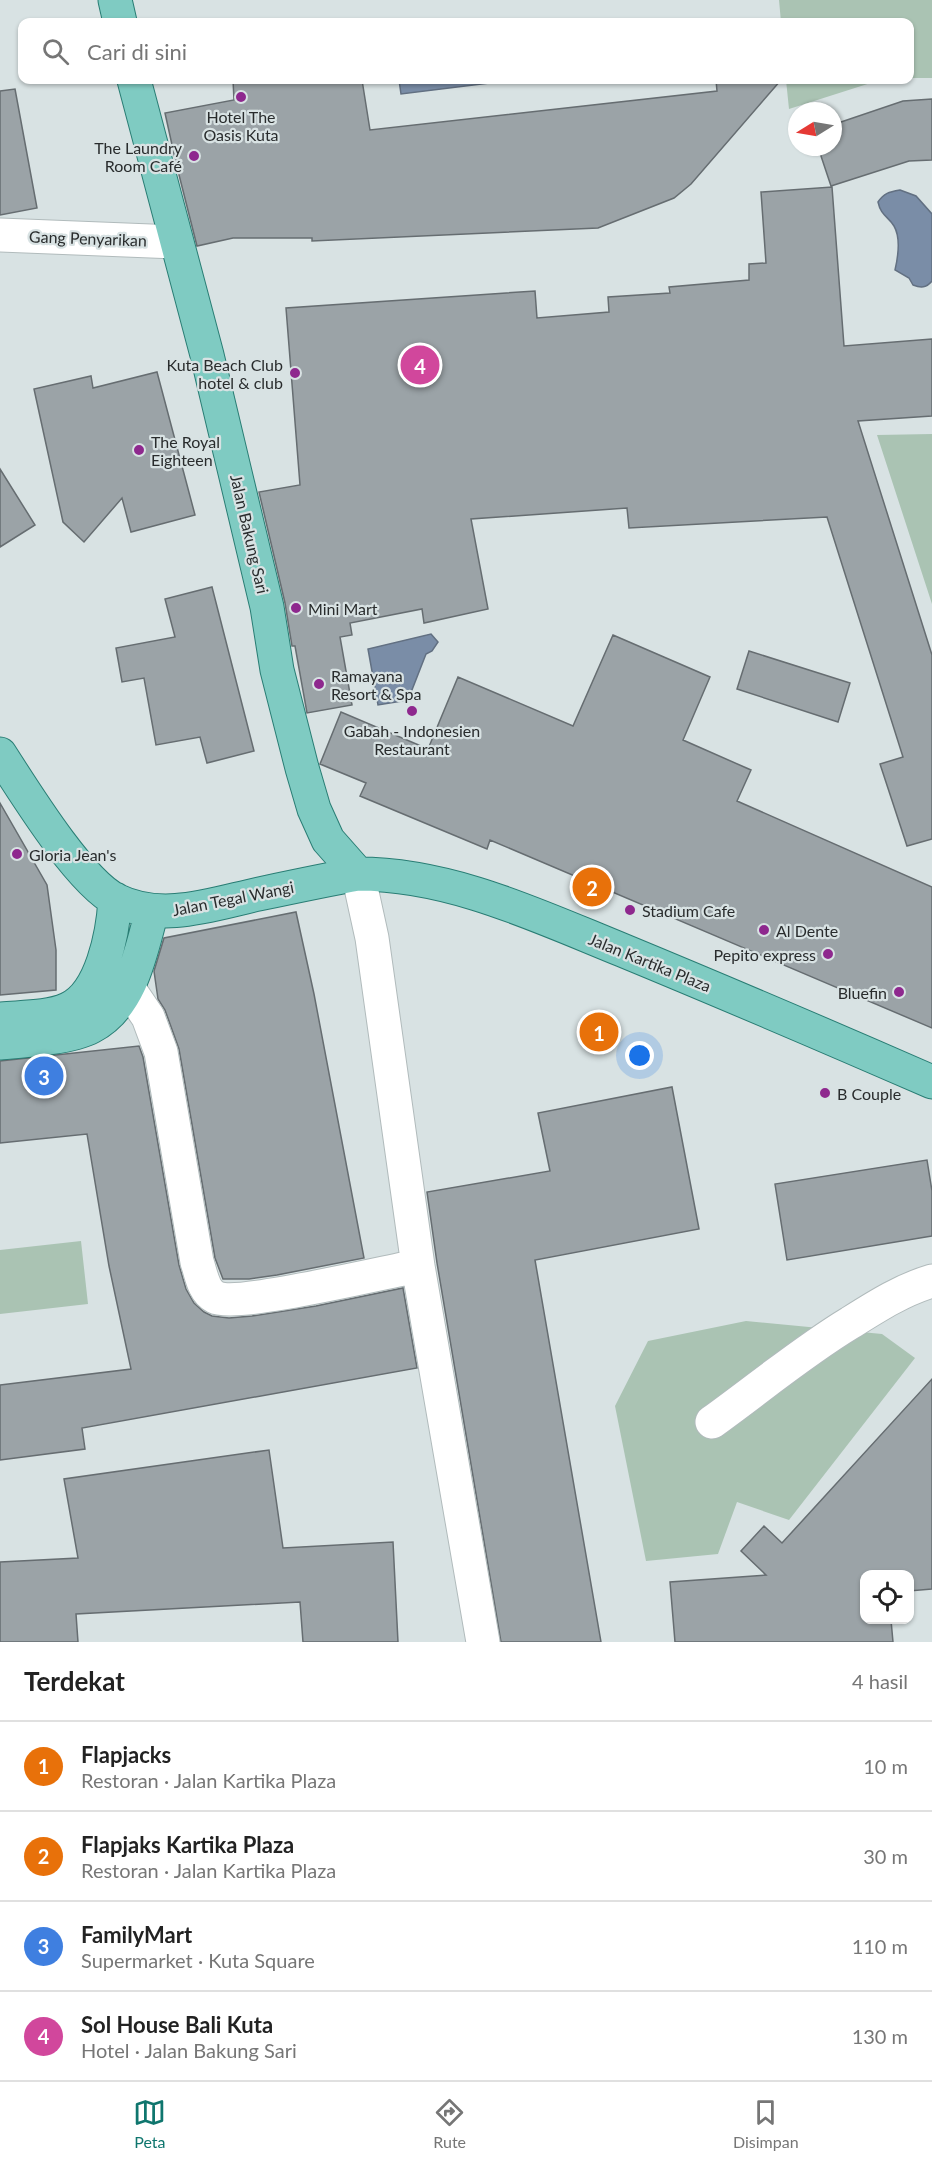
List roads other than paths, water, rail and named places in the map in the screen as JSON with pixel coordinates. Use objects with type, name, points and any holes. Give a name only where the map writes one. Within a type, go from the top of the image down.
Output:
[{"type":"main road","points":[[115,0],[119,18]]},
{"type":"main road","name":"Jalan Bakung Sari","points":[[135,84],[207,355],[267,607],[278,670],[314,809],[328,840],[358,874]]},
{"type":"main road","name":"Jalan Tegal Wangi","points":[[5,771],[76,863],[93,881],[115,899],[153,911],[172,911],[221,903],[358,874]]},
{"type":"main road","name":"Jalan Kartika Plaza","points":[[358,874],[383,874],[426,879],[535,915],[685,976],[932,1082]]},
{"type":"main road","points":[[0,1019],[50,1014],[69,1009],[86,996],[102,965],[114,922],[115,899]]},
{"type":"main road","points":[[0,1044],[59,1036],[91,1027],[120,1002],[141,952],[153,911]]},
{"type":"street","name":"Gang Penyarikan","points":[[0,235],[176,242]]},
{"type":"street","points":[[358,874],[372,938],[418,1266],[483,1642]]},
{"type":"street","points":[[127,986],[148,1017],[161,1052],[197,1262],[204,1286],[212,1296],[223,1300],[266,1296],[418,1266]]},
{"type":"street","points":[[712,1422],[829,1335],[885,1300],[932,1281]]},
{"type":"water","points":[[400,84],[482,84],[401,94]]},
{"type":"water","points":[[900,190],[916,196],[932,214],[932,281],[923,287],[913,285],[909,278],[895,270],[898,236],[894,226],[879,207],[878,202],[882,197],[887,193]]},
{"type":"water","points":[[431,634],[438,642],[432,651],[426,654],[408,700],[378,705],[368,649]]},
{"type":"place","name":"Hotel The Oasis Kuta","points":[[241,97]]},
{"type":"place","name":"The Laundry Room Café","points":[[194,156]]},
{"type":"place","name":"Sol House Bali Kuta","points":[[420,365]]},
{"type":"place","name":"Kuta Beach Club hotel & club","points":[[295,373]]},
{"type":"place","name":"The Royal Eighteen","points":[[139,450]]},
{"type":"place","name":"Mini Mart","points":[[296,608]]},
{"type":"place","name":"Ramayana Resort & Spa","points":[[319,684]]},
{"type":"place","name":"Gabah - Indonesien Restaurant","points":[[412,711]]},
{"type":"place","name":"Gloria Jean's","points":[[17,854]]},
{"type":"place","name":"Flapjaks Kartika Plaza","points":[[592,887]]},
{"type":"place","name":"Stadium Cafe","points":[[630,910]]},
{"type":"place","name":"Al Dente","points":[[764,930]]},
{"type":"place","name":"Pepito express","points":[[828,954]]},
{"type":"place","name":"Bluefin","points":[[899,992]]},
{"type":"place","name":"Flapjacks","points":[[599,1032]]},
{"type":"place","name":"FamilyMart","points":[[44,1076]]},
{"type":"place","name":"B Couple","points":[[825,1093]]}]
